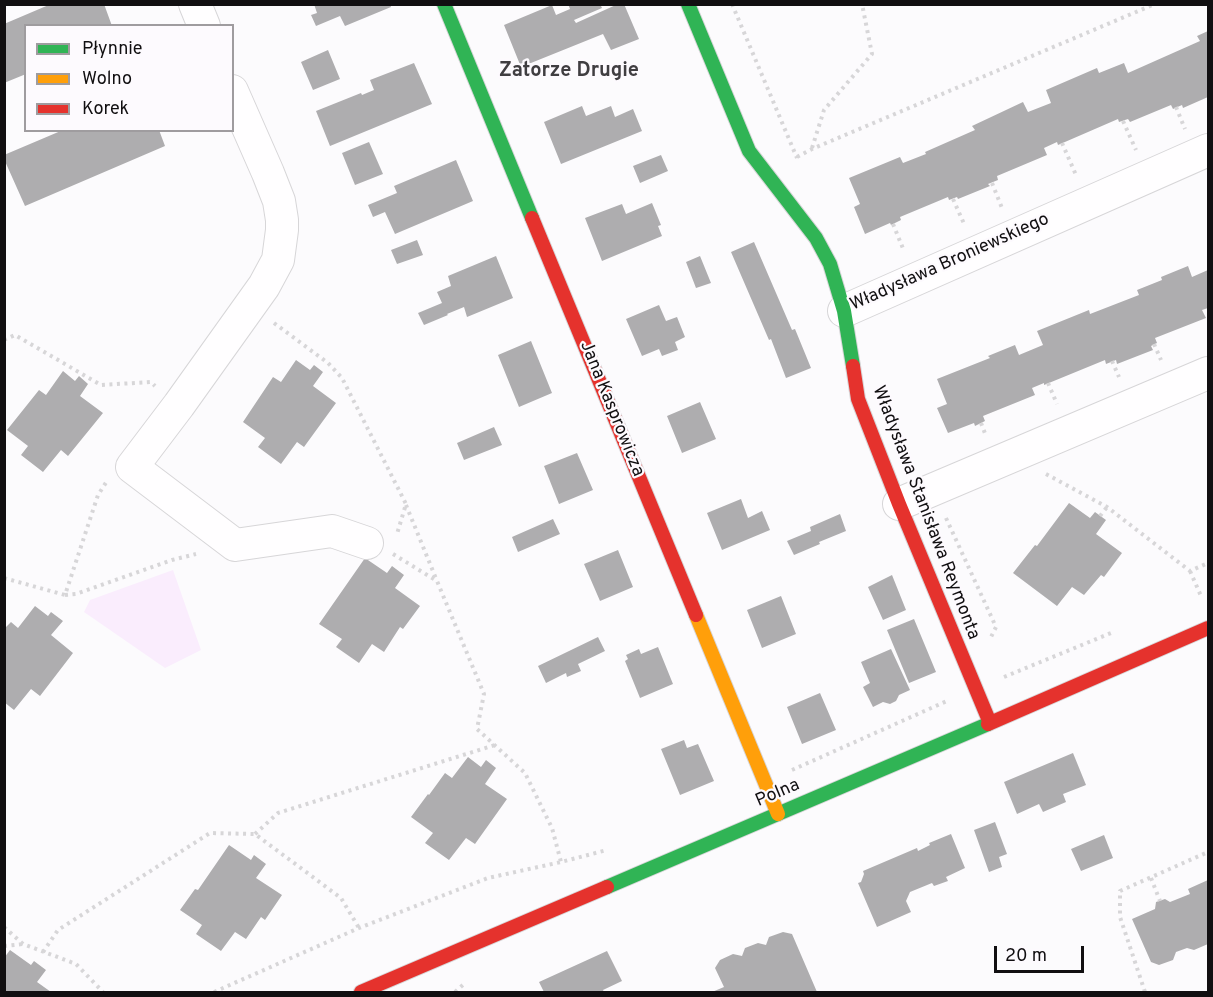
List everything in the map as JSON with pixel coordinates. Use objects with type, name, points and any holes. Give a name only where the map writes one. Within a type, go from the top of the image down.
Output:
[{"type":"street","points":[[195,4],[203,24]]},
{"type":"street","name":"Jana Kasprowicza","points":[[444,4],[778,814]]},
{"type":"street","name":"Władysława Broniewskiego","points":[[688,4],[749,152],[816,238],[830,264],[844,311],[1198,141]]},
{"type":"street","points":[[234,96],[279,201],[282,220],[278,260],[264,286],[179,405],[132,466],[235,545],[332,531],[379,548]]},
{"type":"street","name":"Władysława Stanisława Reymonta","points":[[844,311],[858,399],[990,723]]},
{"type":"street","points":[[899,504],[1209,373]]},
{"type":"street","name":"Polna","points":[[361,993],[1209,628]]},
{"type":"path","points":[[732,4],[801,167]]},
{"type":"path","points":[[812,149],[824,110],[872,54],[862,4]]},
{"type":"path","points":[[797,157],[1155,4]]},
{"type":"path","points":[[1176,107],[1198,141]]},
{"type":"path","points":[[1123,121],[1137,152]]},
{"type":"path","points":[[1062,143],[1078,179]]},
{"type":"path","points":[[992,183],[1003,210]]},
{"type":"path","points":[[953,199],[965,227]]},
{"type":"path","points":[[893,224],[904,252]]},
{"type":"path","points":[[249,305],[328,363],[342,378],[406,504],[484,694],[477,729],[525,773],[552,828],[561,862]]},
{"type":"path","points":[[4,340],[15,335],[101,385],[151,382],[179,405]]},
{"type":"path","points":[[1154,344],[1164,369]]},
{"type":"path","points":[[1112,361],[1120,378]]},
{"type":"path","points":[[1048,383],[1060,412]]},
{"type":"path","points":[[1013,456],[1107,507],[1190,571],[1201,596]]},
{"type":"path","points":[[65,595],[98,495],[110,477]]},
{"type":"path","points":[[406,504],[379,548],[437,581]]},
{"type":"path","points":[[1100,516],[1107,507]]},
{"type":"path","points":[[4,578],[65,595],[76,594],[172,560],[235,545]]},
{"type":"path","points":[[1190,571],[1209,563]]},
{"type":"path","points":[[1191,600],[1209,593]]},
{"type":"path","points":[[765,782],[976,688],[1116,631]]},
{"type":"path","points":[[255,834],[278,813],[495,745]]},
{"type":"path","points":[[43,952],[58,930],[210,833],[255,834],[341,898],[359,927]]},
{"type":"path","points":[[214,993],[359,927],[488,878],[612,849]]},
{"type":"path","points":[[1146,993],[1120,917],[1120,891],[1208,853]]},
{"type":"path","points":[[1151,878],[1160,901]]},
{"type":"path","points":[[4,927],[23,944],[76,964],[103,993]]},
{"type":"path","points":[[4,946],[23,944]]},
{"type":"shaded area","points":[[173,570],[201,650],[165,668],[84,612],[90,600]]},
{"type":"building","points":[[51,4],[104,4],[111,24],[24,24],[24,75],[4,83],[4,24]]},
{"type":"building","points":[[314,4],[390,4],[391,7],[345,26],[340,16],[316,26],[311,15],[317,13]]},
{"type":"building","points":[[568,4],[600,4],[602,8],[574,20],[576,23],[618,4],[624,4],[639,39],[611,50],[603,34],[521,67],[504,25],[552,5],[556,15],[570,9]]},
{"type":"building","points":[[1208,31],[1208,97],[1183,108],[1182,105],[1173,109],[1171,105],[1130,122],[1128,119],[1119,122],[1118,119],[1058,145],[1057,142],[1044,148],[1047,155],[997,176],[998,180],[988,184],[990,186],[958,199],[957,197],[949,200],[948,197],[900,217],[901,220],[891,225],[890,223],[865,234],[854,207],[860,204],[849,178],[900,157],[903,163],[926,154],[925,152],[975,130],[972,126],[1023,102],[1028,112],[1051,103],[1046,90],[1097,68],[1099,73],[1124,63],[1128,73],[1200,41],[1197,36]]},
{"type":"building","points":[[328,50],[340,79],[313,90],[301,62]]},
{"type":"building","points":[[414,63],[432,104],[330,146],[316,111],[374,90],[370,80]]},
{"type":"building","points":[[582,106],[586,116],[611,106],[615,117],[633,109],[642,131],[561,164],[544,122]]},
{"type":"building","points":[[58,132],[160,132],[165,146],[25,206],[4,155]]},
{"type":"building","points":[[369,142],[383,174],[355,185],[342,153]]},
{"type":"building","points":[[661,155],[668,171],[640,183],[633,166]]},
{"type":"building","points":[[456,160],[473,201],[395,234],[385,212],[373,217],[368,205],[397,193],[394,186]]},
{"type":"building","points":[[652,203],[661,225],[658,226],[662,236],[602,261],[585,218],[622,204],[626,214]]},
{"type":"building","points":[[417,240],[423,255],[397,264],[391,250]]},
{"type":"building","points":[[754,242],[811,368],[786,378],[771,339],[769,340],[731,252]]},
{"type":"building","points":[[496,256],[513,298],[467,317],[464,307],[424,325],[418,313],[442,303],[437,292],[451,286],[448,276]]},
{"type":"building","points":[[700,256],[711,283],[696,288],[686,262]]},
{"type":"building","points":[[1188,266],[1192,277],[1208,270],[1208,308],[1202,310],[1206,318],[1155,338],[1157,343],[1151,346],[1153,350],[1117,364],[1116,360],[1106,364],[1105,360],[1044,385],[1044,383],[1032,388],[1035,395],[983,416],[985,421],[975,426],[974,423],[948,433],[937,408],[947,404],[937,379],[990,358],[988,356],[1015,345],[1019,355],[1043,345],[1037,331],[1089,310],[1090,314],[1139,295],[1137,290]]},
{"type":"building","points":[[659,305],[666,321],[677,317],[685,337],[675,342],[678,350],[662,356],[659,349],[642,356],[626,319]]},
{"type":"building","points":[[531,341],[552,393],[519,407],[498,355]]},
{"type":"building","points":[[296,360],[310,370],[314,365],[323,372],[313,386],[336,403],[304,447],[297,442],[281,464],[258,447],[265,438],[243,422],[273,377],[281,382]]},
{"type":"building","points":[[63,371],[75,381],[79,376],[88,384],[80,396],[103,413],[68,456],[61,450],[43,472],[21,455],[28,446],[7,430],[39,390],[46,395]]},
{"type":"building","points":[[700,402],[716,439],[682,453],[667,416]]},
{"type":"building","points":[[494,427],[502,445],[464,460],[457,443]]},
{"type":"building","points":[[577,453],[593,490],[559,504],[544,466]]},
{"type":"building","points":[[741,499],[748,518],[762,511],[770,530],[722,550],[707,513]]},
{"type":"building","points":[[1069,503],[1090,518],[1095,512],[1106,520],[1096,534],[1122,553],[1104,577],[1101,575],[1084,595],[1072,587],[1057,606],[1013,573],[1035,545],[1037,546]]},
{"type":"building","points":[[840,514],[846,531],[794,555],[787,541],[811,531],[810,527]]},
{"type":"building","points":[[553,519],[560,534],[518,552],[512,537]]},
{"type":"building","points":[[618,550],[633,587],[600,601],[584,564]]},
{"type":"building","points":[[365,558],[387,573],[392,566],[404,575],[395,588],[420,606],[403,629],[400,627],[384,652],[372,644],[359,663],[336,647],[342,639],[319,624]]},
{"type":"building","points":[[892,575],[906,610],[883,620],[868,587]]},
{"type":"building","points":[[781,596],[796,634],[762,648],[747,610]]},
{"type":"building","points":[[35,606],[48,616],[51,612],[63,621],[51,635],[73,653],[40,696],[31,689],[14,710],[4,702],[4,629],[11,622],[18,628]]},
{"type":"building","points":[[914,619],[936,672],[909,683],[887,630]]},
{"type":"building","points":[[598,637],[605,651],[578,664],[581,671],[567,677],[566,673],[546,683],[538,666]]},
{"type":"building","points":[[658,647],[673,684],[640,698],[625,661],[628,659],[626,655],[639,649],[641,654]]},
{"type":"building","points":[[891,649],[910,690],[899,695],[896,701],[890,704],[883,702],[873,707],[863,687],[870,683],[861,662]]},
{"type":"building","points":[[820,693],[836,730],[802,744],[787,707]]},
{"type":"building","points":[[684,740],[687,748],[698,744],[714,781],[680,795],[661,749]]},
{"type":"building","points":[[1073,753],[1086,785],[1063,794],[1066,802],[1043,812],[1039,804],[1017,814],[1004,782]]},
{"type":"building","points":[[468,757],[481,767],[486,760],[496,768],[485,784],[507,799],[475,844],[466,838],[449,860],[425,843],[433,833],[411,817],[445,773],[452,778]]},
{"type":"building","points":[[995,822],[1007,854],[999,857],[1002,867],[989,872],[974,830]]},
{"type":"building","points":[[951,834],[965,868],[946,877],[948,881],[934,886],[932,883],[910,892],[906,901],[911,912],[877,927],[858,883],[861,882],[863,871],[917,848],[918,851],[930,845],[929,843]]},
{"type":"building","points":[[1104,835],[1113,858],[1081,871],[1071,849]]},
{"type":"building","points":[[229,845],[251,860],[254,855],[266,864],[256,878],[282,895],[265,920],[261,917],[246,939],[235,932],[221,951],[196,934],[202,925],[180,910],[195,889],[198,890]]},
{"type":"building","points":[[1208,880],[1208,944],[1194,950],[1187,948],[1176,952],[1173,960],[1159,965],[1151,962],[1132,919],[1155,909],[1156,902],[1165,899],[1170,902],[1190,894],[1188,889]]},
{"type":"building","points":[[783,932],[792,934],[817,992],[712,992],[724,987],[715,968],[720,960],[733,954],[742,956],[745,948],[758,943],[766,945],[769,937]]},
{"type":"building","points":[[10,950],[31,965],[34,961],[46,970],[37,982],[51,992],[4,992],[4,958]]},
{"type":"building","points":[[607,951],[622,981],[603,990],[604,992],[544,992],[539,982]]},
{"type":"traffic: fast","points":[[444,4],[532,218]]},
{"type":"traffic: fast","points":[[688,4],[749,151],[816,238],[830,264],[844,311],[853,366]]},
{"type":"traffic: fast","points":[[607,887],[988,724]]},
{"type":"traffic: slow","points":[[696,615],[778,814]]},
{"type":"traffic: jam","points":[[532,218],[696,615]]},
{"type":"traffic: jam","points":[[853,366],[858,399],[990,723]]},
{"type":"traffic: jam","points":[[988,724],[1208,628]]},
{"type":"traffic: jam","points":[[361,992],[607,887]]},
{"type":"district","name":"Zatorze Drugie","points":[[569,72]]}]
